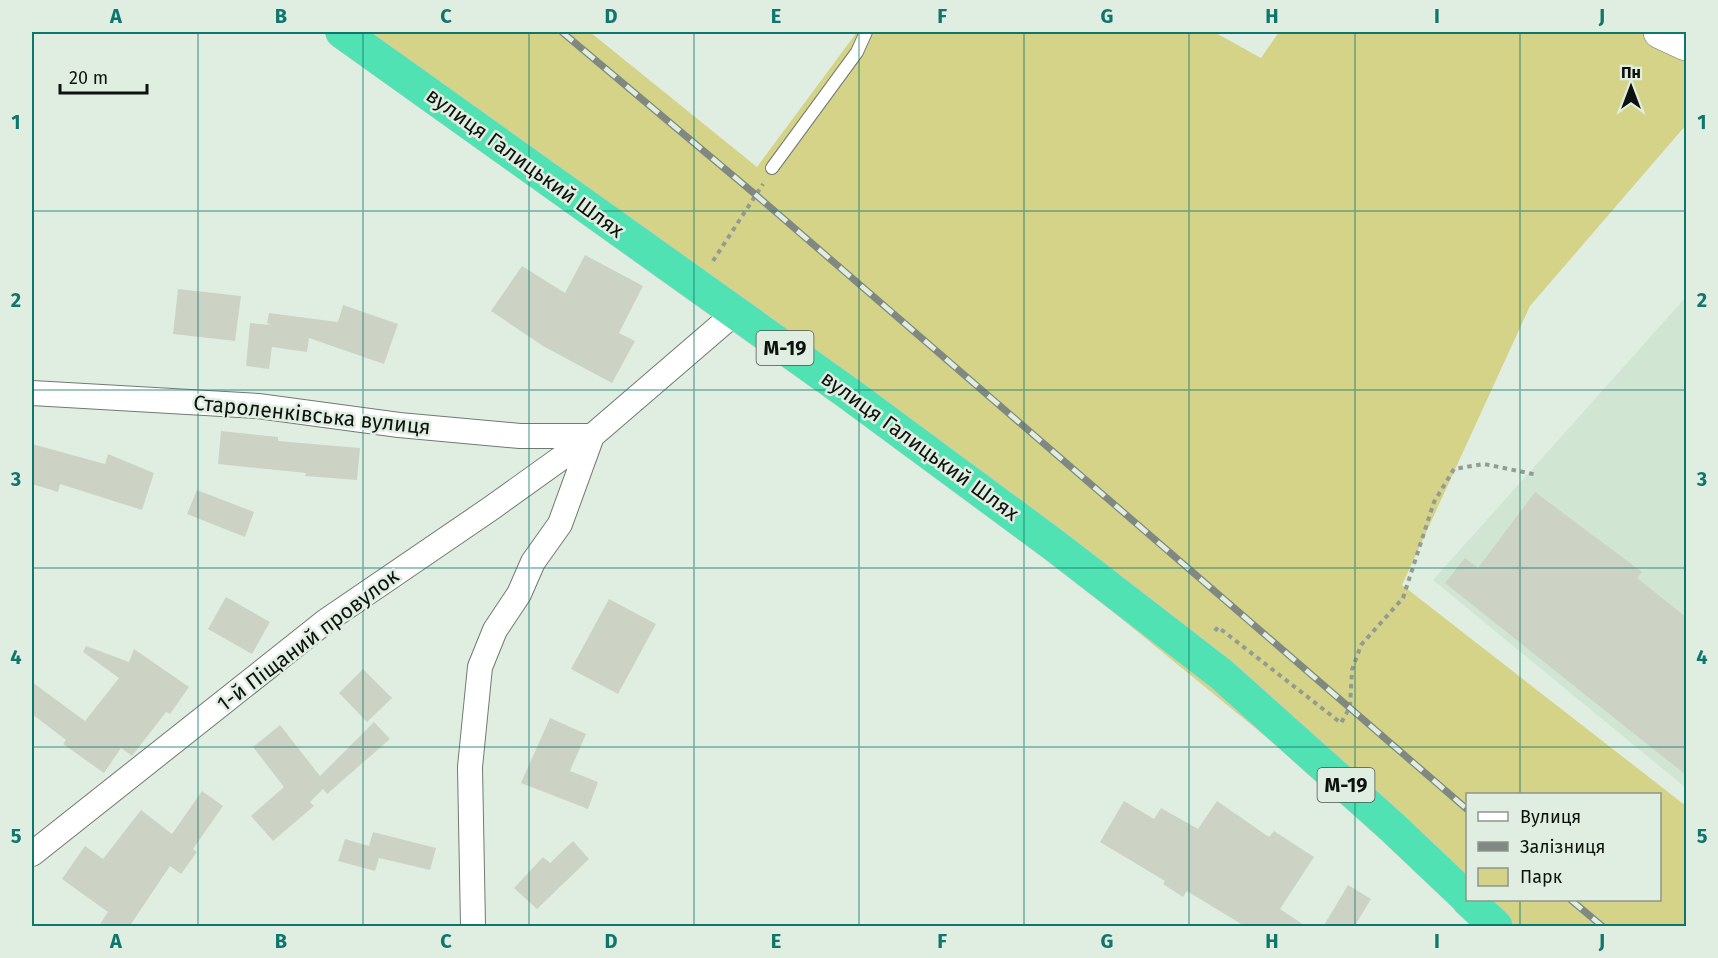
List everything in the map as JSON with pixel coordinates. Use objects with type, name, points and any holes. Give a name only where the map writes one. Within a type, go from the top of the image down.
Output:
[{"type":"highway","name":"вулиця Галицький Шлях","points":[[342,32],[848,393],[1054,545],[1221,674],[1391,826],[1466,897]]},
{"type":"highway","name":"вулиця Галицький Шлях","points":[[1470,901],[1496,927]]},
{"type":"street","points":[[1660,32],[1686,45]]},
{"type":"street","name":"1-й Піщаний провулок","points":[[32,854],[326,621],[592,436],[735,313]]},
{"type":"street","name":"Староленківська вулиця","points":[[32,393],[258,406],[399,425],[520,436],[592,436]]},
{"type":"street","points":[[472,927],[470,767],[480,667],[495,630],[519,594],[533,562],[560,524],[592,436]]},
{"type":"lane","points":[[772,168],[857,52],[866,32]]},
{"type":"path","points":[[697,286],[772,168]]},
{"type":"path","points":[[1194,654],[1218,627],[1341,723],[1350,707],[1352,670],[1360,645],[1402,598],[1434,502],[1454,469],[1484,464],[1538,475]]},
{"type":"shaded area","points":[[1686,297],[1686,788],[1433,580]]},
{"type":"green space","points":[[327,32],[590,32],[757,167],[857,32],[1214,32],[1261,58],[1279,32],[1686,32],[1686,125],[1530,306],[1402,585],[1686,806],[1686,926],[1484,926],[1386,835],[1046,557]]},
{"type":"building","points":[[585,255],[643,286],[619,333],[635,341],[612,383],[543,346],[491,311],[522,266],[565,293]]},
{"type":"building","points":[[178,289],[241,296],[235,341],[173,334]]},
{"type":"building","points":[[343,305],[398,324],[384,364],[309,338],[307,352],[272,347],[269,369],[246,366],[250,323],[271,325],[267,323],[269,313],[338,322]]},
{"type":"building","points":[[221,431],[278,437],[278,441],[360,448],[357,480],[305,476],[306,473],[218,464]]},
{"type":"building","points":[[32,444],[105,464],[108,454],[154,473],[142,510],[60,484],[58,492],[32,484]]},
{"type":"building","points":[[197,490],[254,512],[245,537],[187,514]]},
{"type":"building","points":[[1535,492],[1642,572],[1637,578],[1686,617],[1686,775],[1445,583],[1465,558],[1478,568]]},
{"type":"building","points":[[226,597],[270,622],[252,654],[208,629]]},
{"type":"building","points":[[609,599],[656,624],[618,694],[571,669]]},
{"type":"building","points":[[86,646],[129,662],[134,649],[189,687],[170,714],[166,712],[132,756],[121,748],[104,773],[63,744],[66,740],[32,714],[32,682],[85,721],[119,678],[83,652]]},
{"type":"building","points":[[363,669],[392,698],[367,722],[339,693]]},
{"type":"building","points":[[550,718],[586,734],[570,771],[598,782],[588,809],[521,783]]},
{"type":"building","points":[[374,722],[390,739],[327,794],[323,789],[310,802],[314,806],[273,841],[251,816],[284,787],[253,747],[280,725],[320,776]]},
{"type":"building","points":[[202,791],[223,806],[193,849],[197,852],[181,874],[170,866],[129,927],[98,927],[108,912],[62,879],[85,846],[103,859],[141,810],[172,834]]},
{"type":"building","points":[[1124,801],[1154,819],[1161,808],[1198,829],[1217,801],[1269,837],[1274,831],[1314,857],[1280,909],[1307,927],[1246,927],[1187,891],[1183,897],[1163,884],[1165,881],[1100,842]]},
{"type":"building","points":[[373,832],[436,848],[430,870],[379,858],[375,871],[338,861],[345,839],[369,846]]},
{"type":"building","points":[[573,841],[589,859],[537,909],[514,888],[543,857],[550,863]]},
{"type":"building","points":[[1348,885],[1371,899],[1354,927],[1323,927]]},
{"type":"railway","points":[[562,32],[756,195],[1466,808]]},
{"type":"railway","points":[[1572,901],[1602,926]]}]
